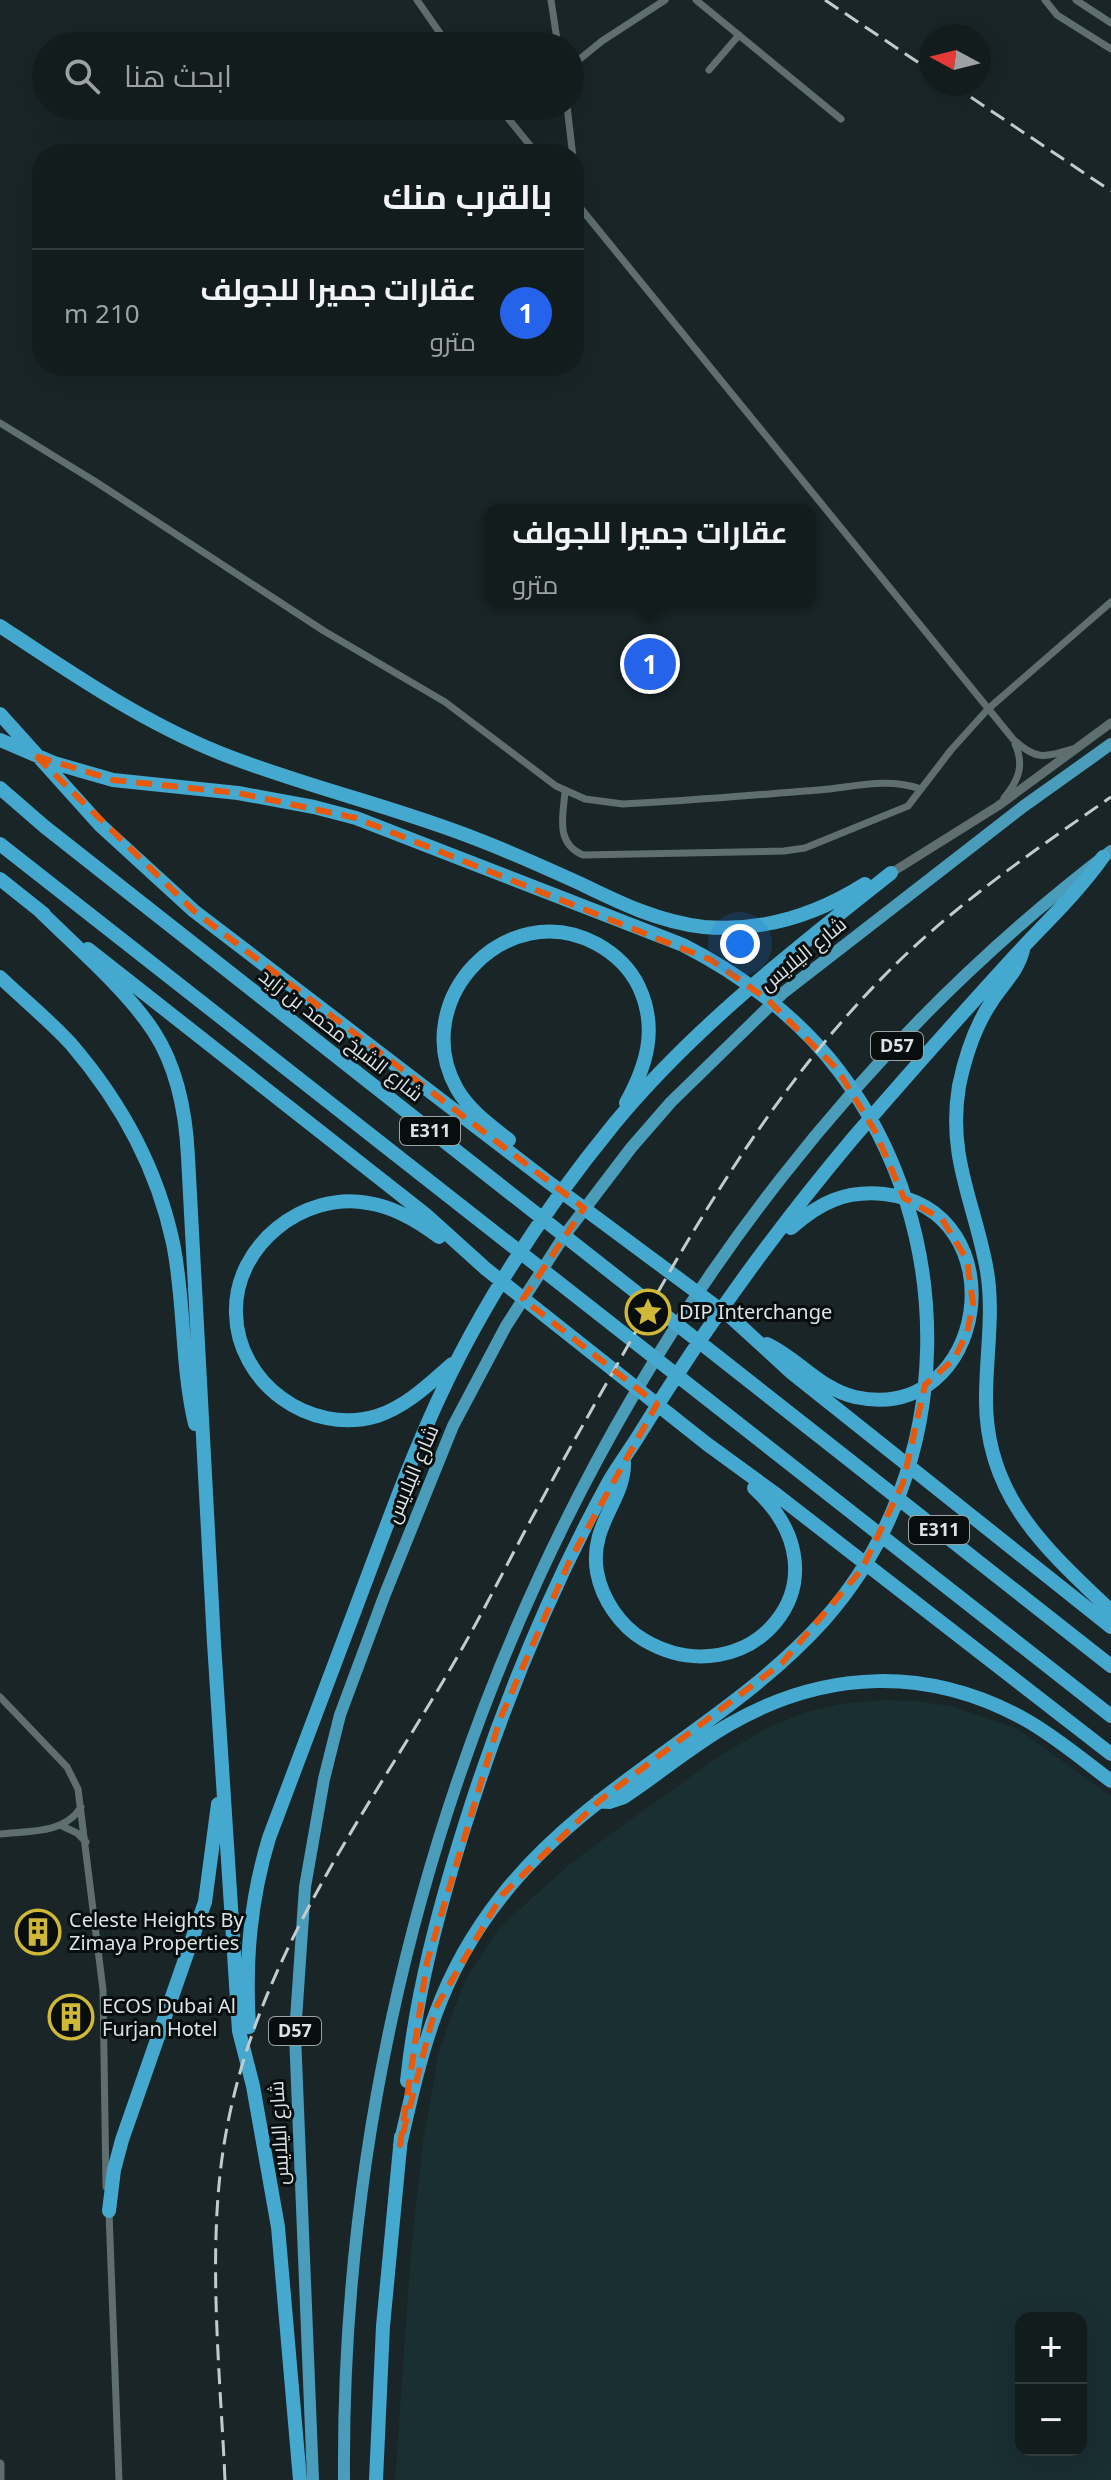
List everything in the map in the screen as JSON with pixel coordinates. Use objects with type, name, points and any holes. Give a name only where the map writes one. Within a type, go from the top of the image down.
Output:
[{"type":"highway","points":[[0,626],[100,692],[187,738],[285,777],[401,811],[465,834],[655,917],[718,928],[768,925],[815,911],[891,873]]},
{"type":"highway","points":[[0,714],[112,837],[218,931],[733,1319],[792,1373],[1111,1627]]},
{"type":"highway","points":[[0,740],[54,763],[113,780],[279,799],[314,807],[385,829],[683,945],[711,960],[767,999],[817,1046],[851,1088],[889,1158],[912,1219],[925,1281],[928,1353],[920,1422],[892,1511],[862,1569],[827,1616],[782,1663],[599,1801],[546,1848],[502,1895],[470,1942],[435,2009],[400,2145]]},
{"type":"highway","name":"شارع اليلايس","points":[[313,2480],[295,2034],[299,1946],[314,1831],[340,1715],[440,1455],[506,1326],[595,1193],[671,1102],[783,993],[1024,806],[1111,744]]},
{"type":"highway","name":"شارع الشيخ محمد بن زايد","points":[[0,788],[45,827],[1111,1666]]},
{"type":"highway","name":"E311","points":[[0,844],[1111,1716]]},
{"type":"highway","points":[[376,2480],[383,2326],[400,2145],[418,2001],[448,1879],[474,1796],[529,1645],[608,1484],[685,1360],[737,1285],[851,1141],[1024,945],[1081,887],[1107,854]]},
{"type":"highway","name":"D57","points":[[344,2480],[347,2374],[364,2188],[377,2096],[397,1996],[421,1897],[451,1800],[503,1661],[547,1557],[645,1374],[713,1270],[791,1165],[887,1056],[977,966],[1067,885],[1107,854]]},
{"type":"highway","points":[[253,2086],[246,1968],[252,1902],[259,1870],[395,1502],[458,1358],[485,1308],[571,1181],[615,1123],[733,1001],[891,873]]},
{"type":"highway","points":[[0,879],[425,1214],[486,1269],[707,1444],[1111,1754]]},
{"type":"highway","points":[[38,909],[131,1003],[154,1032],[177,1081],[187,1133],[239,2031],[253,2086],[280,2248],[300,2480]]},
{"type":"highway","points":[[547,1181],[521,1151],[468,1106],[449,1072],[444,1034],[453,996],[462,979],[493,947],[529,932],[569,933],[606,948],[634,976],[650,1020],[649,1043],[638,1079],[615,1123]]},
{"type":"highway","points":[[1024,945],[1017,968],[991,1002],[971,1043],[959,1086],[957,1109],[961,1176],[988,1278],[988,1428],[1001,1476],[1023,1519],[1038,1539],[1111,1611]]},
{"type":"highway","points":[[0,977],[70,1043],[109,1093],[142,1149],[173,1243],[192,1412],[204,1451]]},
{"type":"highway","points":[[752,1337],[780,1350],[813,1377],[841,1393],[887,1398],[918,1389],[943,1371],[962,1347],[971,1319],[972,1281],[967,1260],[942,1219],[913,1201],[863,1193],[829,1200],[810,1211],[766,1249]]},
{"type":"highway","points":[[458,1358],[400,1406],[376,1416],[349,1420],[323,1418],[279,1398],[261,1379],[247,1356],[239,1334],[236,1312],[239,1290],[256,1251],[270,1234],[306,1210],[346,1201],[367,1202],[409,1217],[486,1269]]},
{"type":"highway","points":[[624,1457],[623,1478],[605,1516],[597,1544],[597,1572],[602,1590],[626,1627],[640,1638],[672,1653],[711,1655],[745,1646],[775,1624],[794,1588],[796,1567],[788,1528],[777,1511],[707,1444]]},
{"type":"highway","points":[[599,1801],[624,1797],[729,1724],[783,1697],[817,1687],[873,1680],[934,1686],[995,1705],[1028,1721],[1111,1781]]},
{"type":"highway","points":[[109,2211],[114,2170],[122,2140],[205,1902],[223,1785]]},
{"type":"street","points":[[417,0],[439,32]]},
{"type":"street","points":[[551,0],[556,32]]},
{"type":"street","points":[[584,56],[665,0]]},
{"type":"street","points":[[696,0],[841,119]]},
{"type":"street","points":[[1045,0],[1057,15],[1111,49]]},
{"type":"street","points":[[1076,0],[1111,23]]},
{"type":"street","points":[[709,70],[739,35]]},
{"type":"street","points":[[509,120],[529,144]]},
{"type":"street","points":[[569,120],[571,144]]},
{"type":"street","points":[[584,212],[1013,739],[1026,750],[1043,756],[1082,745]]},
{"type":"street","points":[[0,423],[313,624],[445,702],[565,792],[595,801],[623,804],[883,783],[900,783],[921,789]]},
{"type":"street","points":[[565,792],[564,837],[573,850],[588,856],[798,850],[904,809],[988,709],[1111,602]]},
{"type":"street","points":[[891,873],[998,806],[1111,723]]},
{"type":"street","points":[[998,806],[1014,786],[1020,769],[1020,757],[1013,739]]},
{"type":"street","points":[[0,1697],[67,1767],[75,1781],[81,1807],[103,1990],[104,2142],[119,2480]]},
{"type":"street","points":[[0,1834],[62,1826],[81,1807]]},
{"type":"street","points":[[62,1826],[77,1833],[86,1842]]},
{"type":"street","points":[[0,2464],[0,2480]]},
{"type":"highlighted area","points":[[36,756],[113,780],[238,793],[356,818],[711,960],[767,999],[837,1069],[875,1131],[904,1198],[942,1219],[967,1260],[973,1304],[967,1333],[954,1359],[925,1385],[903,1483],[862,1569],[782,1663],[599,1801],[502,1895],[435,2009],[400,2145],[427,1962],[500,1719],[570,1560],[657,1404],[523,1299],[584,1208],[194,911]]},
{"type":"shaded area","points":[[883,1700],[950,1706],[1018,1729],[1111,1796],[1111,2480],[395,2480],[411,2252],[423,2141],[439,2051],[465,1980],[499,1928],[571,1863],[722,1754],[771,1726],[807,1712],[840,1704]]},
{"type":"railway","points":[[825,0],[919,63]]},
{"type":"railway","points":[[969,96],[1111,191]]},
{"type":"railway","points":[[225,2480],[216,2261],[220,2175],[226,2133],[242,2067],[263,2004],[321,1884],[459,1654],[672,1267],[729,1174],[791,1084],[861,1000],[923,938],[1002,875],[1111,797]]},
{"type":"place","name":"عقارات جميرا للجولف","points":[[650,664]]},
{"type":"place","name":"DIP Interchange","points":[[648,1312]]},
{"type":"place","name":"Celeste Heights By Zimaya Properties","points":[[38,1932]]},
{"type":"place","name":"ECOS Dubai Al Furjan Hotel","points":[[71,2017]]}]
